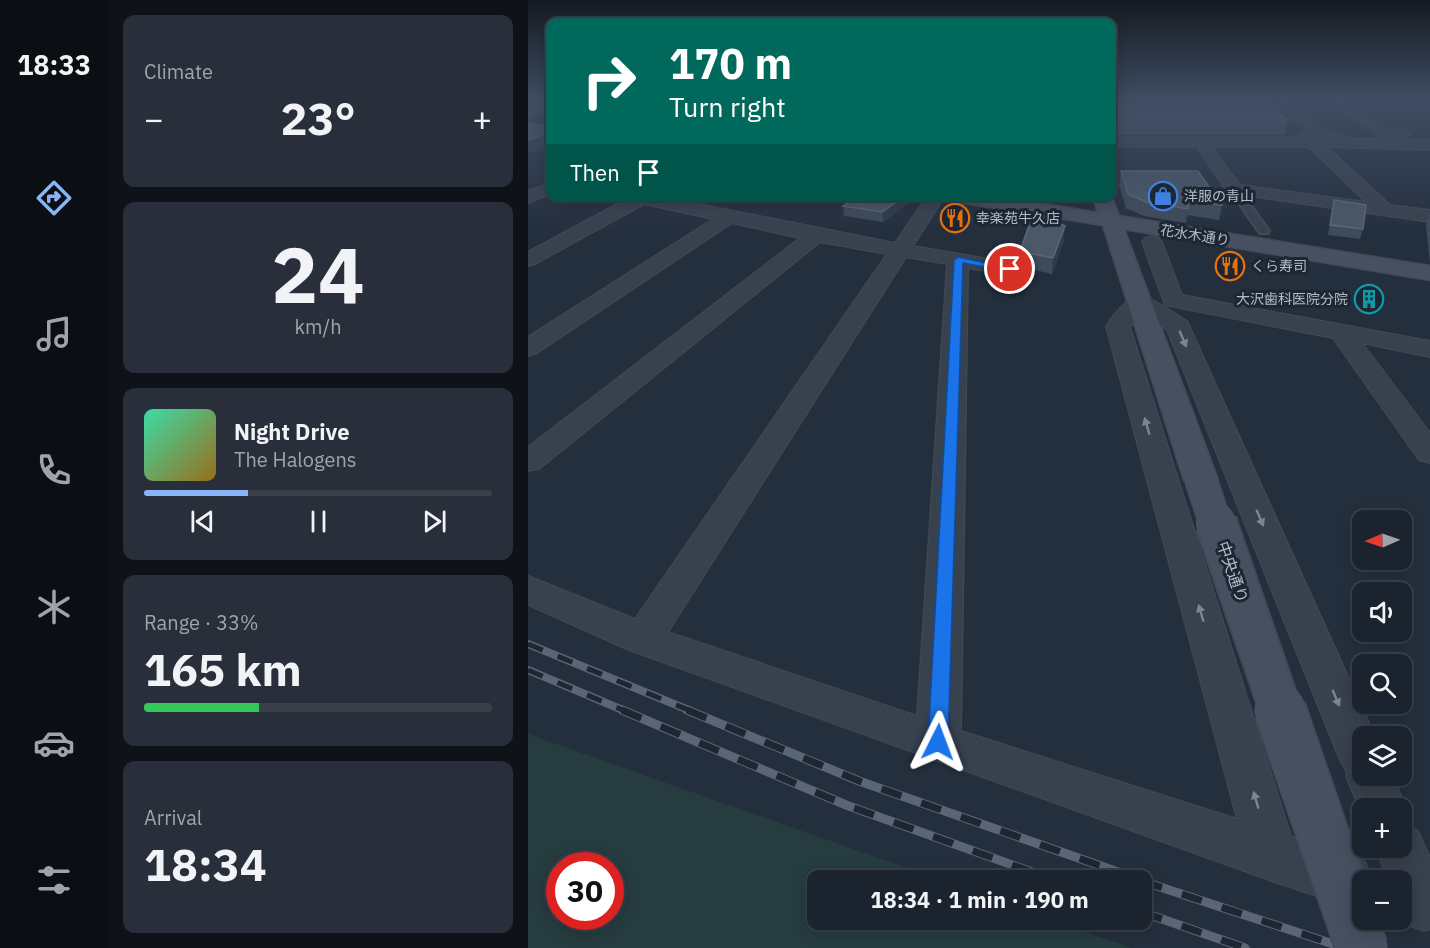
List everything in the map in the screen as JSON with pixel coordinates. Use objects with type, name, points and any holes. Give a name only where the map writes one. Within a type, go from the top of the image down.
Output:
[{"type":"street","points":[[1203,144],[1234,189],[1430,216]]},
{"type":"street","points":[[1315,144],[1385,210]]},
{"type":"street","points":[[1412,144],[1430,158]]},
{"type":"street","points":[[528,198],[546,182]]},
{"type":"street","points":[[528,260],[631,201]]},
{"type":"street","points":[[650,201],[816,235],[1010,269]]},
{"type":"street","points":[[643,639],[933,201]]},
{"type":"street","name":"花水木通り","points":[[988,201],[1430,273]]},
{"type":"street","name":"中央通り","points":[[1104,201],[1362,948]]},
{"type":"street","points":[[528,348],[729,218]]},
{"type":"street","points":[[528,462],[816,235]]},
{"type":"street","points":[[1152,242],[1173,300],[1430,349]]},
{"type":"street","points":[[938,742],[958,260]]},
{"type":"street","points":[[1272,856],[1118,327],[1140,302],[1178,326],[1352,735]]},
{"type":"street","points":[[1341,332],[1430,454]]},
{"type":"street","points":[[528,590],[643,639],[938,742],[1352,882]]},
{"type":"street","points":[[1403,858],[1418,903]]},
{"type":"lane","points":[[1234,189],[1264,231]]},
{"type":"green space","points":[[528,734],[913,870],[807,870],[807,930],[1080,930],[1132,948],[528,948]]},
{"type":"building","points":[[1121,171],[1198,171],[1222,205],[1189,201],[1188,209],[1146,202],[1128,194]]},
{"type":"building","points":[[1334,200],[1366,205],[1363,229],[1330,225]]},
{"type":"building","points":[[850,201],[898,201],[882,212],[843,206]]},
{"type":"building","points":[[1034,212],[1065,226],[1053,258],[1023,252],[1021,248]]},
{"type":"railway","points":[[528,644],[691,711]]},
{"type":"railway","points":[[528,670],[625,711]]},
{"type":"railway","points":[[622,710],[846,805],[1026,870]]},
{"type":"railway","points":[[687,710],[859,781],[1113,870]]},
{"type":"railway","points":[[1152,884],[1345,948]]},
{"type":"railway","points":[[1152,915],[1245,948]]},
{"type":"place","name":"洋服の青山","points":[[1163,196]]},
{"type":"place","name":"幸楽苑牛久店","points":[[955,218]]},
{"type":"place","name":"くら寿司","points":[[1230,266]]},
{"type":"place","name":"大沢歯科医院分院","points":[[1369,299]]},
{"type":"route","points":[[938,742],[958,260],[1010,269]]}]
